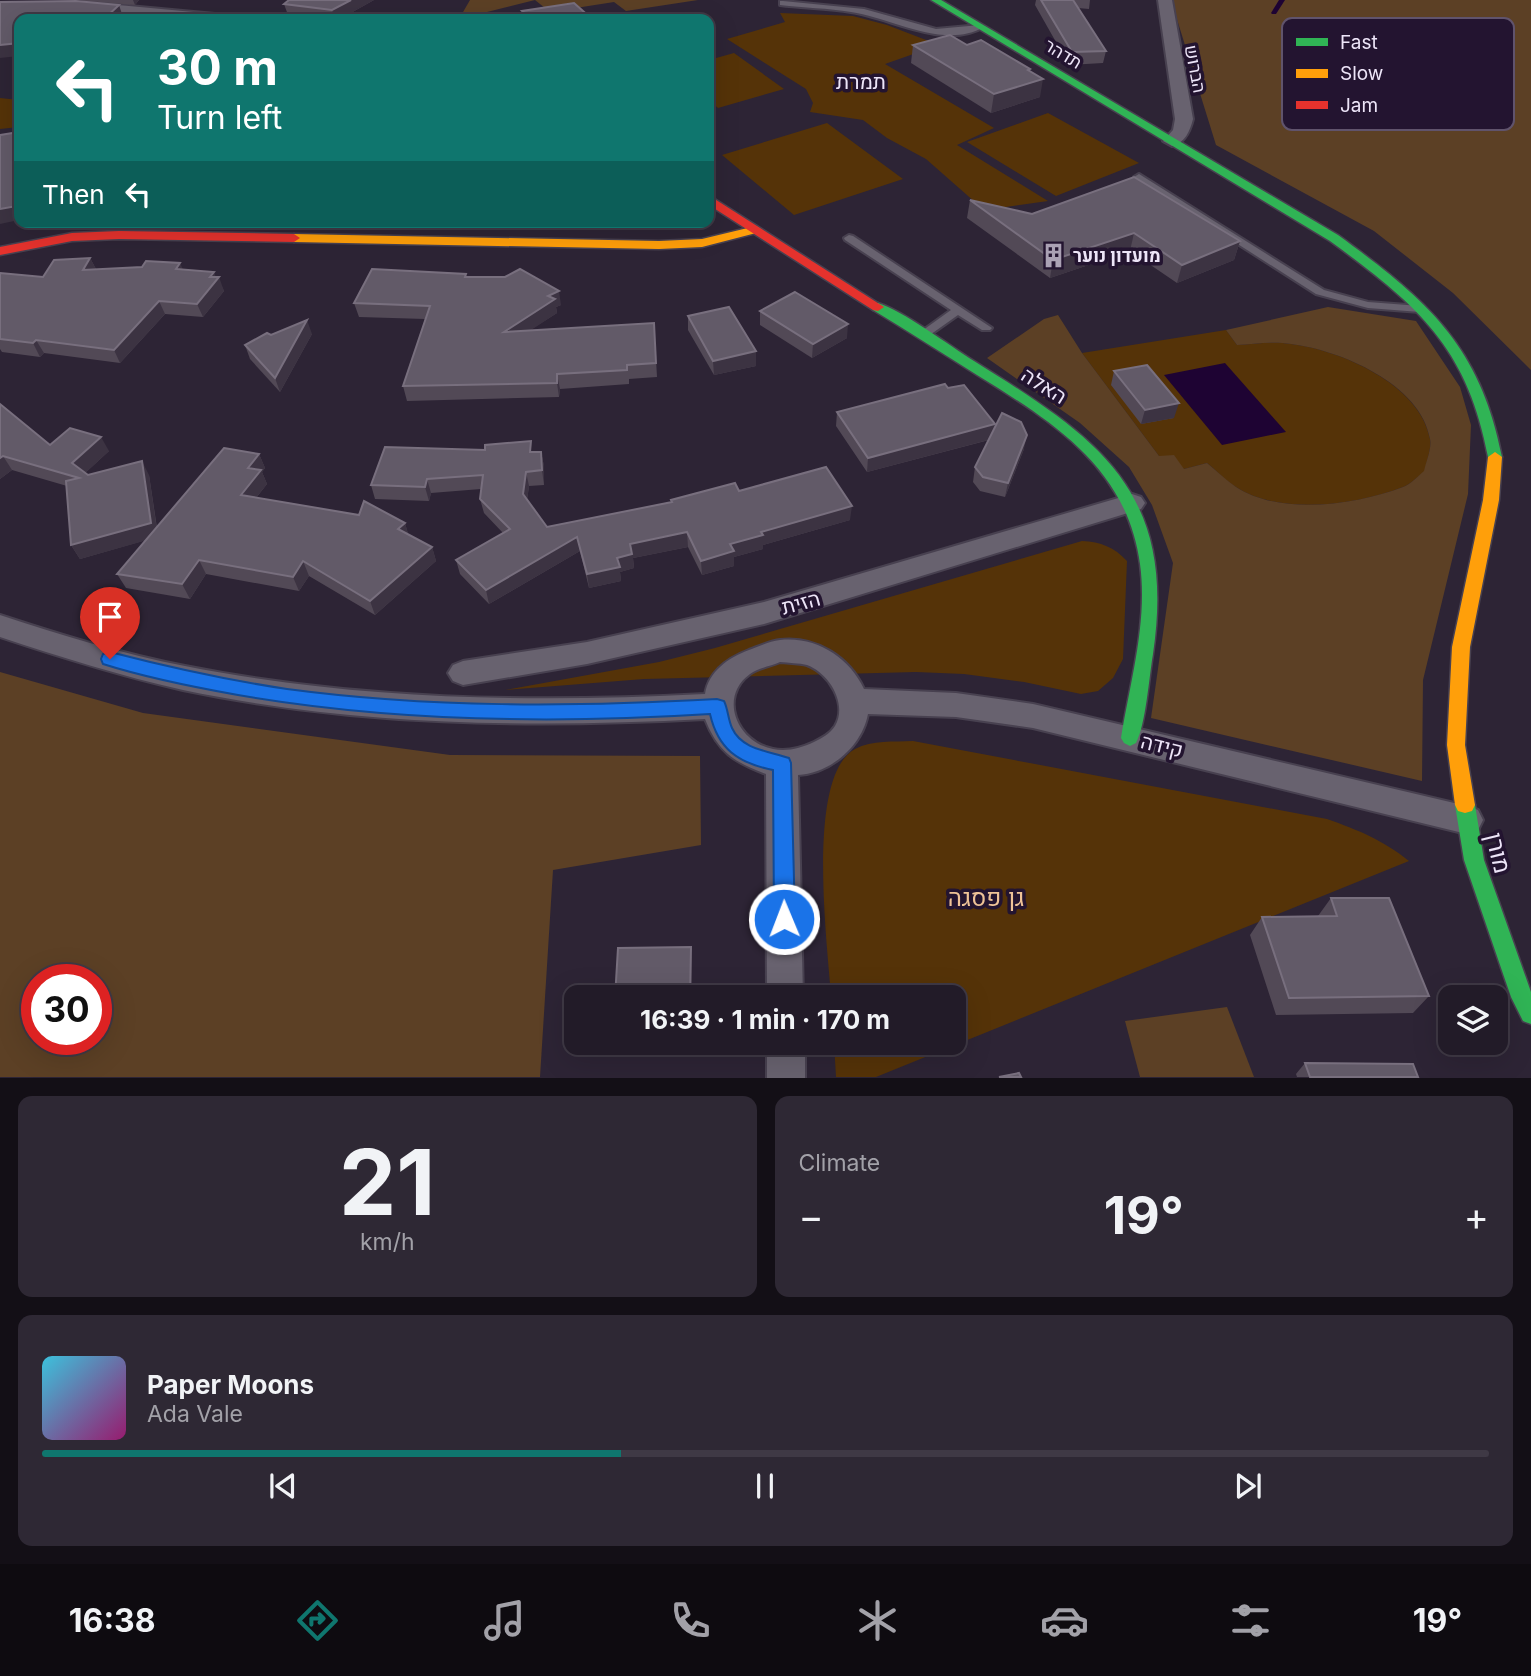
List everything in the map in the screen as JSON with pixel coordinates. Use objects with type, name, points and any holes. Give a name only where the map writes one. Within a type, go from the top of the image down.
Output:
[{"type":"street","name":"תדהר","points":[[935,0],[1334,238],[1380,271],[1423,309]]},
{"type":"street","name":"הברוש","points":[[1165,0],[1184,119],[1181,131],[1172,141]]},
{"type":"street","points":[[75,5],[165,14]]},
{"type":"street","name":"האלה","points":[[714,203],[1061,422],[1085,440],[1121,483],[1143,533],[1149,561],[1150,592],[1130,738]]},
{"type":"street","points":[[0,251],[72,237],[119,235],[659,245],[702,243],[756,230]]},
{"type":"street","name":"מורן","points":[[1423,309],[1451,341],[1474,377],[1489,416],[1494,456],[1491,500],[1461,647],[1455,745],[1474,860],[1522,997],[1531,1013]]},
{"type":"street","name":"הזית","points":[[463,673],[587,653],[764,613],[1132,503]]},
{"type":"street","points":[[0,626],[85,653],[184,678],[286,696],[396,707],[513,712],[641,711],[717,706]]},
{"type":"street","points":[[779,650],[801,652],[822,659],[838,671],[850,687],[853,701],[852,724],[842,741],[814,758],[782,763],[757,759],[738,748],[723,732],[717,706],[718,695],[726,678],[740,664],[758,655],[779,650]]},
{"type":"street","name":"קידה","points":[[853,701],[915,702],[996,710],[1070,723],[1467,820]]},
{"type":"street","points":[[782,763],[785,985]]},
{"type":"street","points":[[786,1055],[786,1077]]},
{"type":"lane","points":[[783,3],[867,13],[933,33],[953,33],[980,27]]},
{"type":"lane","points":[[1139,177],[1320,292],[1367,305],[1423,309]]},
{"type":"lane","points":[[849,238],[986,328]]},
{"type":"lane","points":[[923,335],[958,310]]},
{"type":"green space","points":[[780,13],[853,16],[887,25],[939,45],[885,64],[994,128],[957,145],[1048,201],[984,210],[926,159],[887,138],[863,120],[810,112],[813,103],[806,89],[727,39],[785,22]]},
{"type":"green space","points":[[734,53],[784,89],[718,108],[714,104],[714,59]]},
{"type":"green space","points":[[0,98],[14,99],[14,128],[0,129]]},
{"type":"green space","points":[[1048,113],[1139,163],[1056,196],[967,142]]},
{"type":"green space","points":[[827,123],[903,179],[794,215],[722,155]]},
{"type":"green space","points":[[1226,330],[1237,345],[1284,343],[1311,348],[1354,362],[1395,386],[1423,419],[1430,439],[1425,471],[1403,487],[1341,503],[1296,504],[1274,502],[1254,496],[1232,485],[1207,463],[1184,469],[1159,456],[1082,353]]},
{"type":"green space","points":[[1082,541],[1107,546],[1127,561],[1123,659],[1113,678],[1098,691],[1081,694],[1024,682],[964,674],[916,672],[644,679],[505,690],[659,662],[715,648]]},
{"type":"green space","name":"גן פסגה","points":[[913,741],[1327,819],[1370,836],[1409,861],[966,1041],[966,985],[830,985],[823,864],[830,792],[839,765],[855,749],[876,743]]},
{"type":"green space","points":[[835,1055],[930,1055],[876,1077],[836,1077]]},
{"type":"shaded area","points":[[470,0],[535,0],[479,14],[462,14]]},
{"type":"shaded area","points":[[535,0],[698,0],[626,11],[614,2],[550,12]]},
{"type":"shaded area","points":[[1171,0],[1531,0],[1531,370],[1453,293],[1374,231],[1216,145]]},
{"type":"shaded area","points":[[1328,307],[1416,321],[1460,387],[1471,425],[1468,494],[1423,680],[1422,781],[1151,718],[1173,563],[1152,505],[1129,467],[1080,423],[987,358],[1044,319],[1058,315],[1082,353],[1159,456],[1174,455],[1184,469],[1207,463],[1236,487],[1274,502],[1318,505],[1341,503],[1403,487],[1424,471],[1430,451],[1430,439],[1423,419],[1395,386],[1354,362],[1291,344],[1237,345],[1226,330]]},
{"type":"shaded area","points":[[1225,363],[1286,432],[1222,445],[1164,375]]},
{"type":"shaded area","points":[[0,672],[143,713],[450,755],[700,756],[701,845],[553,870],[540,1077],[0,1077]]},
{"type":"shaded area","points":[[1227,1007],[1254,1077],[1140,1077],[1125,1021]]},
{"type":"building","points":[[289,0],[351,0],[332,10],[284,4]]},
{"type":"building","points":[[1041,0],[1073,0],[1106,51],[1072,52]]},
{"type":"building","points":[[76,1],[119,5],[109,14],[14,14],[14,44],[0,45],[0,2]]},
{"type":"building","points":[[574,3],[586,14],[525,14],[522,11]]},
{"type":"building","points":[[950,35],[967,45],[981,40],[1043,79],[994,94],[913,45]]},
{"type":"building","points":[[14,133],[14,207],[0,209],[0,135]]},
{"type":"building","points":[[1134,177],[1240,241],[1182,265],[1134,233],[1053,260],[970,200],[1032,214]]},
{"type":"building","points":[[90,258],[83,270],[142,267],[146,261],[180,263],[176,269],[214,272],[210,277],[219,277],[197,304],[159,301],[114,350],[36,340],[33,343],[0,339],[0,273],[43,277],[54,260]]},
{"type":"building","points":[[372,269],[466,274],[465,277],[505,277],[520,269],[559,291],[548,296],[555,299],[504,332],[654,323],[656,363],[627,365],[627,370],[557,374],[557,383],[403,386],[430,306],[354,303]]},
{"type":"building","points":[[795,292],[848,324],[813,344],[760,311]]},
{"type":"building","points":[[729,307],[756,351],[713,361],[688,316]]},
{"type":"building","points":[[307,320],[275,378],[245,345],[267,333],[271,335]]},
{"type":"building","points":[[1147,365],[1179,403],[1145,410],[1114,371]]},
{"type":"building","points":[[945,384],[948,388],[964,385],[995,424],[868,458],[837,412]]},
{"type":"building","points":[[0,404],[50,445],[70,428],[101,437],[72,463],[88,475],[142,461],[151,523],[71,545],[66,481],[79,478],[3,456],[0,458]]},
{"type":"building","points":[[1002,413],[1021,422],[1027,435],[1008,483],[983,477],[975,467]]},
{"type":"building","points":[[531,441],[530,452],[541,452],[542,470],[526,472],[523,494],[547,527],[672,502],[671,500],[735,483],[739,491],[826,467],[852,506],[761,532],[763,535],[730,544],[734,551],[701,561],[687,532],[630,544],[632,554],[617,558],[620,567],[587,574],[577,537],[486,590],[456,560],[510,529],[480,499],[483,475],[427,479],[425,487],[371,485],[385,447],[485,450],[485,445]]},
{"type":"building","points":[[224,448],[259,454],[248,468],[261,470],[241,495],[359,515],[364,501],[405,523],[398,529],[432,547],[370,601],[303,561],[293,577],[199,560],[182,584],[117,574]]},
{"type":"building","points":[[1331,898],[1389,898],[1429,996],[1289,998],[1262,917],[1337,916]]},
{"type":"building","points":[[691,947],[690,985],[616,985],[618,948]]},
{"type":"building","points":[[1305,1063],[1413,1064],[1418,1077],[1310,1077]]},
{"type":"building","points":[[1019,1073],[1021,1077],[999,1077]]},
{"type":"waterway","points":[[1274,13],[1282,0]]},
{"type":"traffic: fast","points":[[935,0],[1334,238],[1392,282],[1440,330],[1460,357],[1476,387],[1488,420],[1495,457]]},
{"type":"traffic: fast","points":[[878,307],[1018,395],[1070,432],[1093,452],[1113,475],[1129,500],[1141,530],[1150,586],[1145,651],[1130,738]]},
{"type":"traffic: fast","points":[[1465,805],[1474,860],[1522,997],[1531,1013]]},
{"type":"traffic: slow","points":[[294,238],[659,245],[702,243],[756,230]]},
{"type":"traffic: slow","points":[[1465,805],[1456,745],[1461,647],[1491,500],[1495,457]]},
{"type":"traffic: jam","points":[[714,203],[878,307]]},
{"type":"traffic: jam","points":[[0,251],[72,237],[119,235],[294,238]]},
{"type":"place","name":"מועדון נוער","points":[[1053,256]]},
{"type":"district","name":"תמרת","points":[[861,82]]},
{"type":"route","points":[[110,659],[184,678],[286,696],[396,707],[513,712],[641,711],[717,706],[723,732],[738,748],[757,759],[782,763],[784,919]]}]
